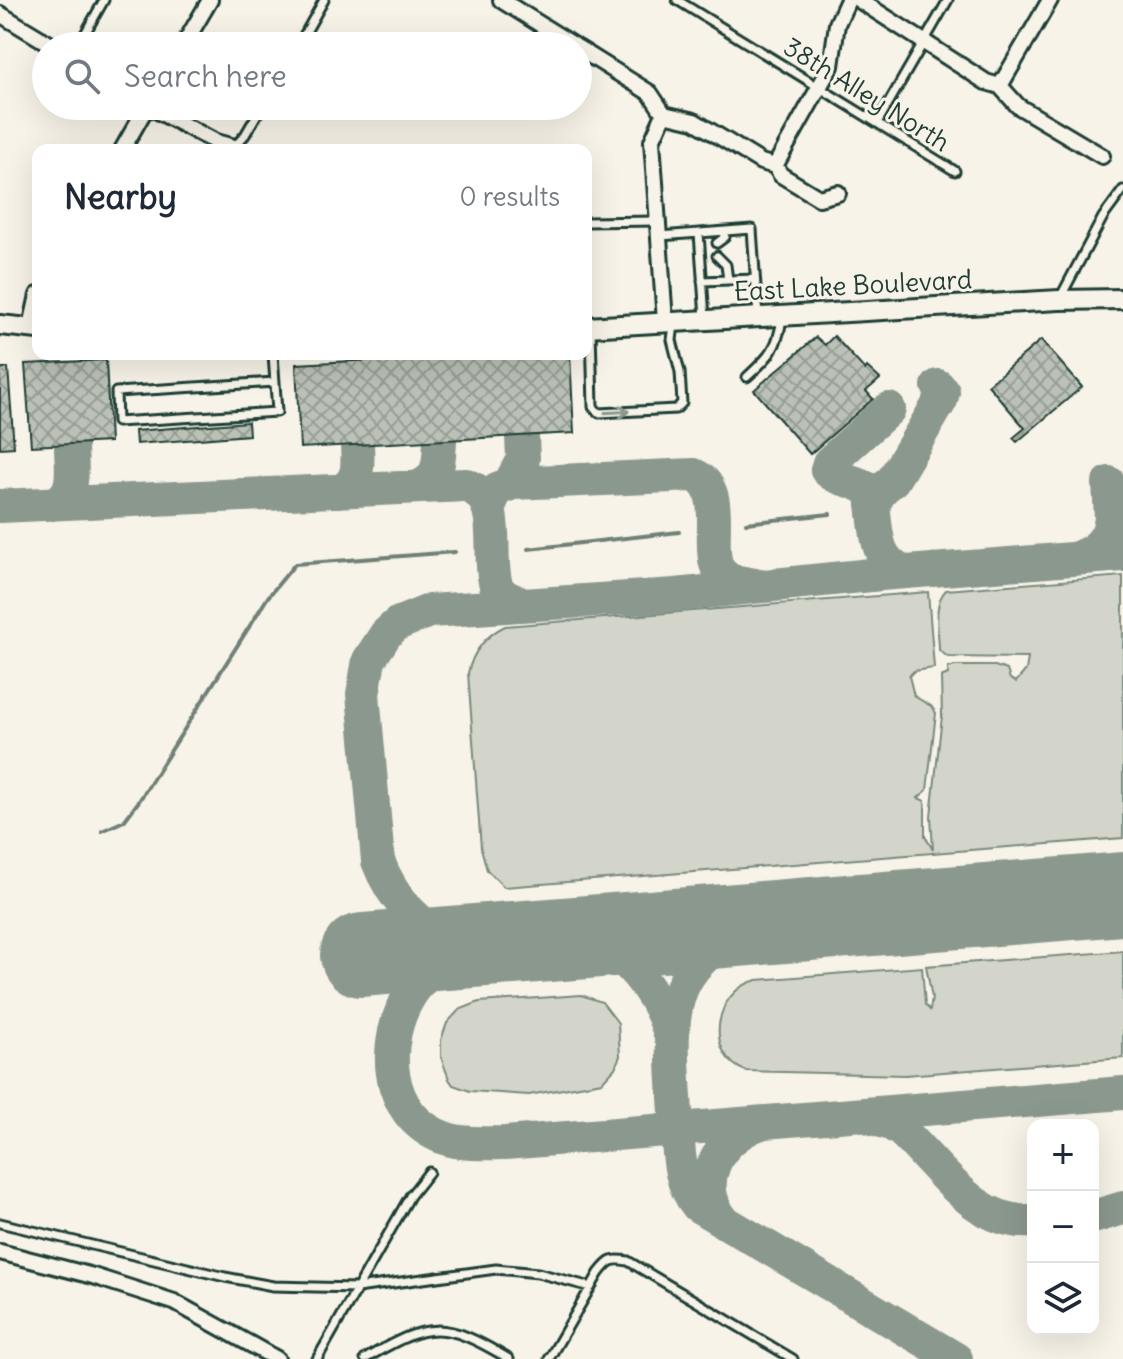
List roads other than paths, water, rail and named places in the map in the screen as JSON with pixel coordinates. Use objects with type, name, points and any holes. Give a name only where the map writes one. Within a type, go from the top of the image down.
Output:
[{"type":"street","points":[[191,32],[210,0]]},
{"type":"street","points":[[501,0],[552,32]]},
{"type":"street","points":[[775,166],[831,66],[837,24],[848,0]]},
{"type":"street","points":[[859,0],[986,82],[1000,86],[1018,106],[1102,156]]},
{"type":"street","points":[[1000,86],[1050,0]]},
{"type":"street","points":[[0,14],[32,33]]},
{"type":"street","points":[[592,57],[650,93],[664,114],[694,121],[761,162],[775,166],[781,175],[819,198],[838,193]]},
{"type":"street","points":[[664,114],[652,141],[657,228],[670,321]]},
{"type":"street","points":[[126,144],[140,120]]},
{"type":"street","points":[[174,120],[225,144]]},
{"type":"street","name":"East Lake Boulevard","points":[[592,327],[1123,299]]},
{"type":"street","points":[[0,325],[32,328]]},
{"type":"street","points":[[0,1252],[93,1276],[174,1302],[277,1359]]},
{"type":"lane","points":[[86,32],[104,0]]},
{"type":"lane","points":[[306,32],[324,0]]},
{"type":"lane","name":"38th Alley North","points":[[677,0],[955,171]]},
{"type":"lane","points":[[877,123],[948,0]]},
{"type":"lane","points":[[237,144],[254,120]]},
{"type":"lane","points":[[1059,300],[1096,229],[1123,190]]},
{"type":"lane","points":[[592,223],[699,233],[725,239],[752,229],[758,316]]},
{"type":"lane","points":[[699,233],[705,320]]},
{"type":"lane","points":[[726,258],[728,280]]},
{"type":"lane","points":[[702,281],[755,279]]},
{"type":"lane","points":[[747,377],[780,340],[783,315]]},
{"type":"lane","points":[[590,360],[593,407],[599,413],[676,409],[682,403],[680,372],[670,321]]},
{"type":"lane","points":[[273,360],[275,382],[277,412],[117,422],[116,392],[275,382]]},
{"type":"lane","points":[[317,1359],[410,1196],[429,1172]]},
{"type":"lane","points":[[0,1223],[273,1286],[357,1288],[496,1269],[538,1273],[591,1287]]},
{"type":"lane","points":[[549,1359],[591,1287],[608,1261],[614,1258],[628,1261],[793,1359]]},
{"type":"lane","points":[[365,1359],[401,1337],[425,1329],[453,1331],[509,1359]]},
{"type":"waterway","points":[[746,523],[830,514]]},
{"type":"waterway","points":[[528,549],[679,532]]},
{"type":"waterway","points":[[102,831],[124,821],[139,801],[268,597],[295,564],[455,552]]}]
